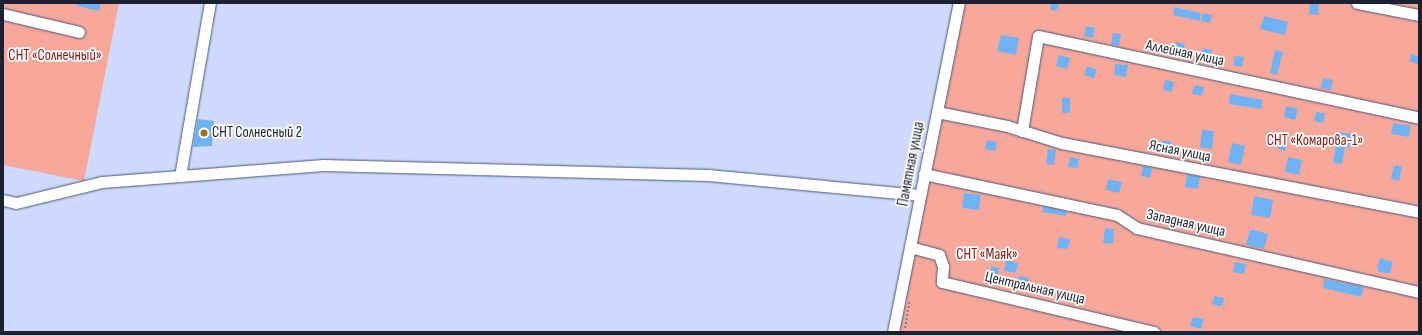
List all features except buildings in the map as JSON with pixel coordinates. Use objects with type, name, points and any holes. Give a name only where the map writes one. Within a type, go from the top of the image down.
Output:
[{"type":"street","points":[[180,176],[210,3]]},
{"type":"street","name":"Памятная улица","points":[[893,332],[959,3]]},
{"type":"street","points":[[1357,3],[1419,15]]},
{"type":"street","points":[[3,14],[79,32]]},
{"type":"street","name":"Аллейная улица","points":[[1022,130],[1038,36],[1419,118]]},
{"type":"street","name":"Ясная улица","points":[[937,112],[1022,130],[1062,143],[1419,212]]},
{"type":"street","points":[[3,200],[16,203],[102,182],[323,165],[708,175],[920,195]]},
{"type":"street","name":"Западная улица","points":[[924,174],[1117,215],[1137,228],[1419,292]]},
{"type":"street","name":"Центральная улица","points":[[910,247],[939,255],[943,266],[942,282],[1154,332]]},
{"type":"green space","name":"СНТ «Солнечный»","points":[[3,3],[119,3],[84,181],[3,165]]},
{"type":"green space","points":[[954,3],[1419,3],[1419,332],[893,332]]},
{"type":"place","name":"СНТ Солнесный 2","points":[[204,133]]},
{"type":"park label","name":"СНТ «Комарова-1»","points":[[1315,141]]},
{"type":"park label","name":"СНТ «Маяк»","points":[[987,255]]}]
